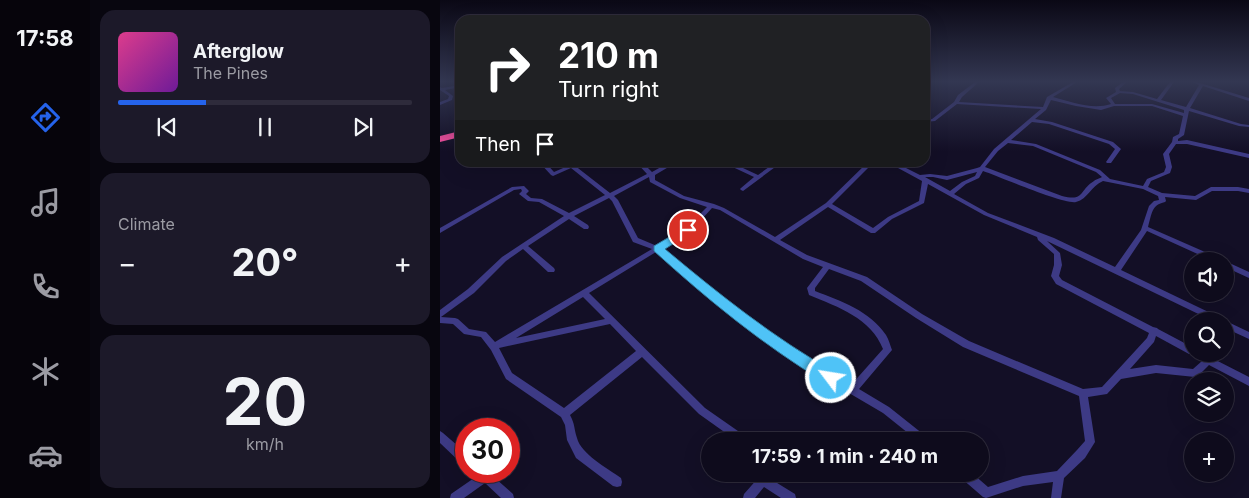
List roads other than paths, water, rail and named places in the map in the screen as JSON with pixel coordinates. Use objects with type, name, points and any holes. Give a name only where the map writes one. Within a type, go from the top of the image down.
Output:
[{"type":"highway","points":[[440,137],[455,133]]},
{"type":"street","points":[[930,120],[953,105]]},
{"type":"street","points":[[995,105],[1044,108]]},
{"type":"street","points":[[950,194],[964,183],[977,177],[996,150],[1046,105]]},
{"type":"street","points":[[1074,105],[1101,109],[1113,105]]},
{"type":"street","points":[[1153,105],[1249,126]]},
{"type":"street","points":[[1172,105],[1186,112]]},
{"type":"street","points":[[1145,188],[1150,180],[1167,173],[1169,167],[1166,154],[1175,143],[1175,138],[1181,135],[1186,112],[1190,105]]},
{"type":"street","points":[[1030,120],[1050,123],[1111,143],[1118,149],[1108,162]]},
{"type":"street","points":[[1008,141],[1034,145],[1098,171],[1107,179]]},
{"type":"street","points":[[1175,143],[1187,142],[1249,156]]},
{"type":"street","points":[[546,167],[553,174],[570,167]]},
{"type":"street","points":[[573,167],[615,200],[635,240],[658,249],[720,303],[789,353],[886,410],[914,432]]},
{"type":"street","points":[[643,167],[652,175],[652,181],[664,189],[734,214],[775,240],[827,266],[864,279],[934,326],[966,344],[1083,393],[1104,391],[1151,340],[1154,330]]},
{"type":"street","points":[[440,314],[471,291],[504,259],[569,216],[666,167]]},
{"type":"street","points":[[735,167],[758,177]]},
{"type":"street","points":[[743,189],[773,167]]},
{"type":"street","points":[[775,240],[828,204],[867,167]]},
{"type":"street","points":[[899,167],[986,214],[1034,233],[1201,312]]},
{"type":"street","points":[[828,204],[874,231],[890,218],[922,202],[922,179],[925,175],[950,178],[960,172],[982,168],[1060,198],[1073,201],[1082,198],[1095,182],[1107,179],[1145,188],[1161,195],[1196,198],[1211,189],[1238,188],[1249,191]]},
{"type":"street","points":[[440,231],[512,189],[522,187],[526,191],[522,194],[530,200],[540,200],[586,227]]},
{"type":"street","points":[[1116,271],[1145,228],[1151,207],[1156,202],[1163,201],[1161,195]]},
{"type":"street","points":[[494,347],[688,230],[712,205]]},
{"type":"street","points":[[1145,228],[1199,252]]},
{"type":"street","points":[[1034,233],[1057,253],[1055,276],[1060,282],[1184,347]]},
{"type":"street","points":[[524,246],[550,270]]},
{"type":"street","points":[[827,266],[811,288],[812,293],[859,314],[878,332],[886,342],[888,350],[852,390]]},
{"type":"street","points":[[1234,268],[1249,275]]},
{"type":"street","points":[[584,293],[702,411],[732,432]]},
{"type":"street","points":[[440,320],[455,321],[467,332],[483,334],[494,347],[510,376],[564,414],[570,424],[572,440],[580,454],[617,482]]},
{"type":"street","points":[[494,347],[610,321]]},
{"type":"street","points":[[1234,328],[1249,336]]},
{"type":"street","points":[[564,414],[642,352]]},
{"type":"street","points":[[1119,375],[1156,369],[1195,373],[1206,362]]},
{"type":"street","points":[[1212,362],[1249,382]]},
{"type":"street","points":[[975,482],[992,496],[1023,481],[1059,476],[1090,442],[1083,393]]},
{"type":"street","points":[[440,436],[455,450]]},
{"type":"street","points":[[1056,498],[1059,476]]},
{"type":"street","points":[[748,498],[760,482]]},
{"type":"street","points":[[770,482],[791,498]]},
{"type":"street","points":[[455,498],[472,483]]},
{"type":"street","points":[[492,483],[509,498]]}]
